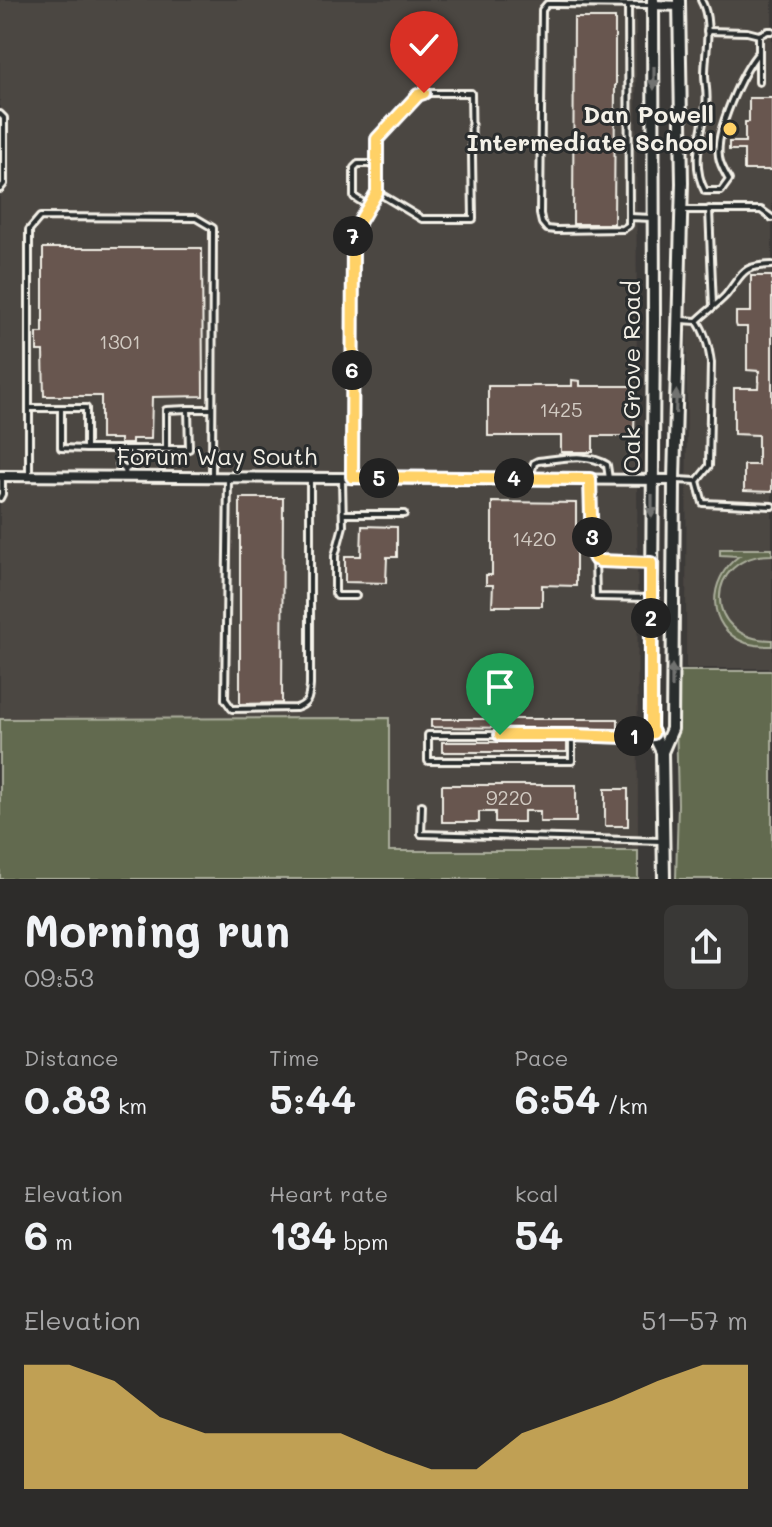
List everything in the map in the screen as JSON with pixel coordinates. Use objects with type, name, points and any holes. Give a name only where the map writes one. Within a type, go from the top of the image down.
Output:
[{"type":"street","points":[[653,2],[679,3]]},
{"type":"street","name":"Oak Grove Road","points":[[653,2],[651,729],[662,752],[664,879]]},
{"type":"street","name":"Oak Grove Road","points":[[662,752],[672,729],[674,480],[682,210],[679,3]]},
{"type":"street","points":[[347,477],[353,233]]},
{"type":"street","name":"Forum Way South","points":[[1,476],[125,473],[212,477],[674,480]]},
{"type":"lane","points":[[701,0],[706,10],[707,102],[698,145],[698,178],[705,191],[721,191],[729,180],[719,160],[719,137],[748,65],[759,52]]},
{"type":"lane","points":[[628,5],[629,225],[623,229],[547,229],[540,214],[542,10],[547,4],[628,5],[653,2]]},
{"type":"lane","points":[[707,31],[759,35],[772,31]]},
{"type":"lane","points":[[759,35],[759,82]]},
{"type":"lane","points":[[353,233],[377,192],[377,139],[418,95],[471,93],[473,219],[422,219],[377,192]]},
{"type":"lane","points":[[0,114],[4,118],[4,184],[0,189]]},
{"type":"lane","points":[[368,206],[354,197],[354,168],[358,164],[376,164]]},
{"type":"lane","points":[[709,209],[713,307]]},
{"type":"lane","points":[[682,210],[761,210],[772,218]]},
{"type":"lane","points":[[29,476],[29,230],[40,217],[103,217],[196,218],[213,228],[212,477]]},
{"type":"lane","points":[[629,217],[653,218]]},
{"type":"lane","points":[[679,320],[697,321],[725,296],[742,271],[758,265],[772,265]]},
{"type":"lane","points":[[697,321],[709,345],[711,363],[709,466],[697,481]]},
{"type":"lane","points":[[29,408],[86,408],[86,449]]},
{"type":"lane","points":[[61,408],[61,448],[86,449],[189,449],[188,409]]},
{"type":"lane","points":[[166,449],[166,410],[212,409]]},
{"type":"lane","points":[[119,449],[119,464],[125,473],[133,465],[132,449]]},
{"type":"lane","points":[[530,478],[534,463],[538,461],[574,458],[598,459],[607,465],[609,479]]},
{"type":"lane","points":[[0,498],[1,476]]},
{"type":"lane","points":[[228,477],[225,699],[232,709],[296,708],[304,706],[308,700],[310,477]]},
{"type":"lane","points":[[347,477],[343,526],[335,556],[335,593],[337,596],[356,596]]},
{"type":"lane","points":[[590,479],[596,597],[651,598]]},
{"type":"lane","points":[[674,480],[697,481]]},
{"type":"lane","points":[[697,481],[703,503],[772,506]]},
{"type":"lane","points":[[343,514],[404,514]]},
{"type":"lane","points":[[595,559],[651,563]]},
{"type":"lane","points":[[572,735],[572,761],[428,761],[428,735],[572,735],[624,737],[653,733]]},
{"type":"lane","points":[[422,805],[421,834],[664,841]]},
{"type":"shaded area","points":[[0,0],[636,0],[638,851],[389,852],[389,718],[0,719]]},
{"type":"shaded area","points":[[688,0],[772,0],[772,668],[686,668]]},
{"type":"green space","points":[[720,549],[772,549],[772,555],[749,559],[733,568],[723,582],[720,598],[723,613],[733,627],[749,636],[772,640],[772,646],[746,643],[733,636],[717,615],[716,590],[728,566],[739,556],[720,555]]},
{"type":"green space","points":[[675,671],[772,671],[772,879],[676,879]]},
{"type":"green space","points":[[389,718],[389,851],[638,851],[638,879],[0,879],[0,719]]},
{"type":"building","points":[[574,18],[615,18],[614,224],[573,224]]},
{"type":"building","points":[[749,98],[772,98],[772,170],[744,170],[744,150],[729,150],[729,142],[745,142]]},
{"type":"building","points":[[43,248],[202,248],[203,396],[152,397],[151,439],[132,439],[132,444],[120,444],[120,439],[101,439],[101,396],[44,396],[43,351],[37,351],[37,333],[43,333]]},
{"type":"building","points":[[751,276],[772,276],[772,492],[744,491],[744,465],[758,465],[758,435],[734,434],[734,388],[758,388],[759,371],[747,370],[747,327],[737,327],[736,324],[736,312],[751,312]]},
{"type":"building","points":[[572,380],[580,381],[580,386],[635,386],[634,436],[593,436],[593,452],[561,452],[561,436],[488,436],[488,386],[572,386]]},
{"type":"building","points":[[240,498],[283,498],[282,703],[240,704]]},
{"type":"building","points":[[492,502],[576,503],[576,586],[542,585],[542,606],[492,606],[493,585],[486,585],[486,575],[492,575]]},
{"type":"building","points":[[362,526],[397,527],[397,557],[387,557],[386,583],[345,582],[345,556],[361,556]]},
{"type":"building","points":[[431,719],[618,719],[618,729],[431,727]]},
{"type":"building","points":[[442,742],[567,742],[567,752],[442,752]]},
{"type":"building","points":[[442,785],[576,785],[576,822],[540,822],[540,811],[524,811],[524,822],[495,822],[495,812],[479,812],[479,822],[442,822]]},
{"type":"building","points":[[605,789],[628,789],[628,826],[605,826]]},
{"type":"place","name":"Dan Powell Intermediate School","points":[[730,129]]},
{"type":"route","points":[[424,93],[418,95],[377,139],[377,192],[353,233],[352,477],[590,479],[592,553],[595,559],[651,563],[653,733],[624,737],[500,735]]}]
